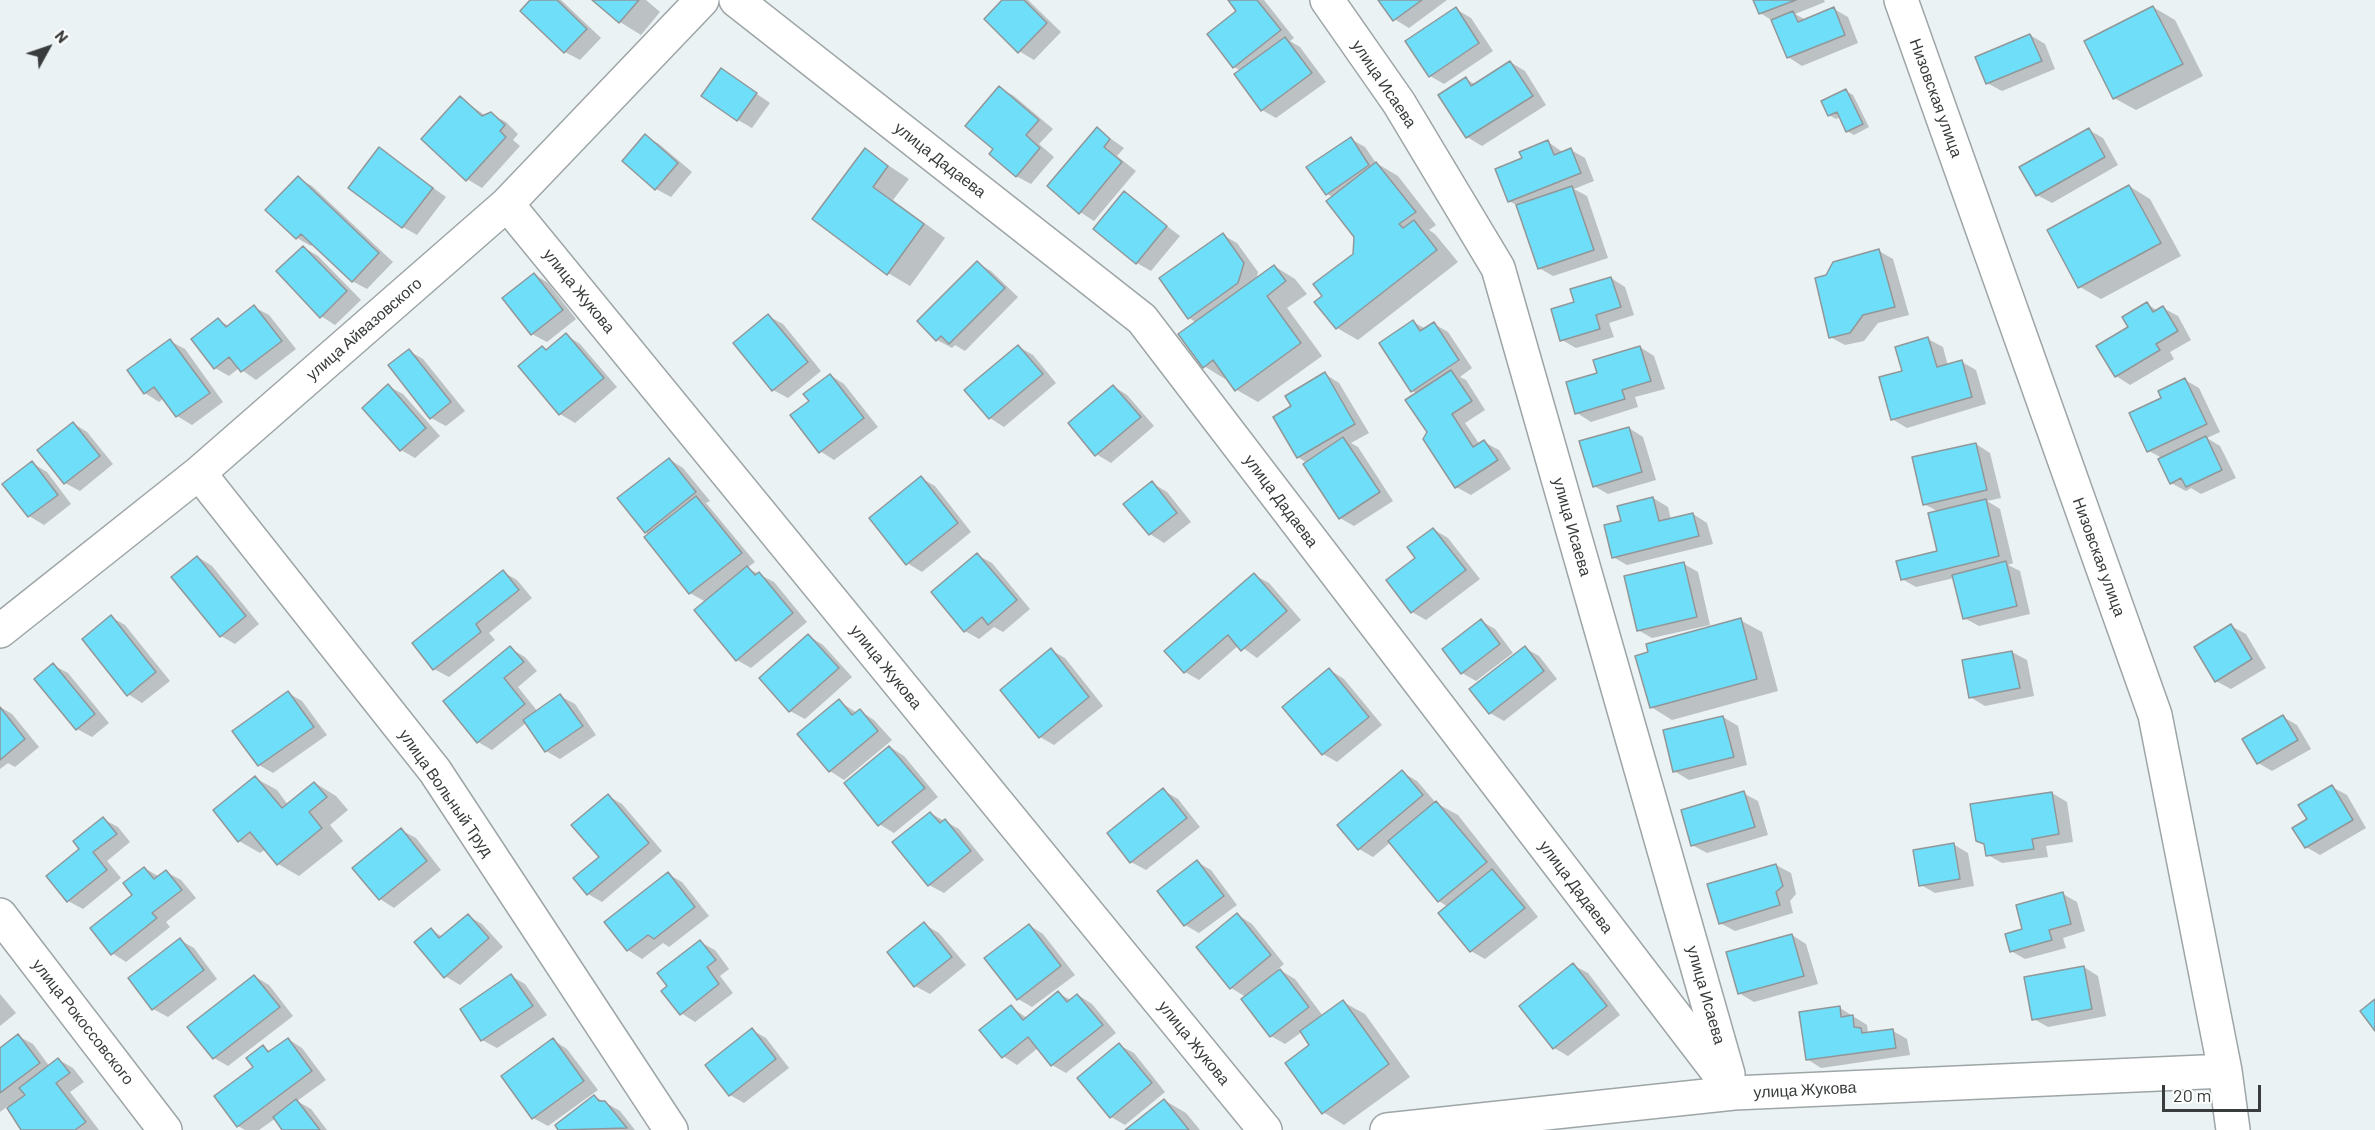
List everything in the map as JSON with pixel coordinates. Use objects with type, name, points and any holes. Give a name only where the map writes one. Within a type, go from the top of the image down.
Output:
[{"type":"street","name":"улица Айвазовского","points":[[0,631],[199,472],[507,204],[702,0]]},
{"type":"street","name":"улица Дадаева","points":[[736,0],[1142,319],[1734,1093]]},
{"type":"street","name":"улица Исаева","points":[[1327,0],[1399,103],[1498,268],[1734,1093]]},
{"type":"street","name":"Низовская улица","points":[[1901,0],[2155,715],[2225,1071],[2233,1130]]},
{"type":"street","name":"улица Жукова","points":[[507,204],[1266,1130]]},
{"type":"street","name":"улица Вольный Труд","points":[[199,472],[435,771],[671,1130]]},
{"type":"street","name":"улица Рокоссовского","points":[[0,915],[165,1130]]},
{"type":"street","name":"улица Жукова","points":[[1387,1130],[1734,1093],[2225,1071]]},
{"type":"building","points":[[530,0],[557,0],[587,29],[564,53],[520,11]]},
{"type":"building","points":[[592,0],[639,0],[619,23]]},
{"type":"building","points":[[1002,0],[1024,0],[1047,23],[1018,53],[984,19]]},
{"type":"building","points":[[1228,0],[1257,0],[1281,30],[1233,68],[1207,34],[1236,11]]},
{"type":"building","points":[[1378,0],[1422,0],[1393,21]]},
{"type":"building","points":[[1753,0],[1796,0],[1759,14]]},
{"type":"building","points":[[2153,6],[2183,64],[2113,99],[2084,41]]},
{"type":"building","points":[[1456,7],[1479,43],[1429,77],[1405,41]]},
{"type":"building","points":[[1834,7],[1845,35],[1787,58],[1771,20],[1793,11],[1798,22]]},
{"type":"building","points":[[2030,34],[2042,61],[1986,84],[1975,57]]},
{"type":"building","points":[[1285,37],[1312,73],[1261,111],[1234,74]]},
{"type":"building","points":[[1510,61],[1533,96],[1466,138],[1438,95],[1466,77],[1471,86]]},
{"type":"building","points":[[721,68],[757,93],[737,121],[701,96]]},
{"type":"building","points":[[999,86],[1039,120],[1026,135],[1040,148],[1016,177],[989,154],[993,149],[965,126]]},
{"type":"building","points":[[1846,89],[1863,124],[1846,132],[1837,112],[1828,116],[1821,101]]},
{"type":"building","points":[[460,96],[482,116],[491,112],[505,125],[500,131],[506,137],[466,181],[421,139]]},
{"type":"building","points":[[1097,127],[1110,139],[1104,147],[1122,162],[1079,214],[1047,186]]},
{"type":"building","points":[[2089,128],[2105,157],[2036,196],[2019,167]]},
{"type":"building","points":[[645,134],[678,163],[655,190],[622,161]]},
{"type":"building","points":[[1351,137],[1369,165],[1326,195],[1306,167]]},
{"type":"building","points":[[1548,140],[1554,155],[1571,148],[1581,173],[1508,202],[1495,169],[1522,158],[1519,152]]},
{"type":"building","points":[[379,147],[433,188],[402,228],[348,188]]},
{"type":"building","points":[[865,148],[888,166],[873,187],[924,224],[887,275],[812,219]]},
{"type":"building","points":[[1376,162],[1416,212],[1399,224],[1403,228],[1414,220],[1437,250],[1336,329],[1314,302],[1322,296],[1313,284],[1353,254],[1354,237],[1326,201]]},
{"type":"building","points":[[298,176],[379,253],[352,282],[301,234],[296,239],[265,210]]},
{"type":"building","points":[[2129,185],[2161,243],[2078,288],[2047,230]]},
{"type":"building","points":[[1572,186],[1594,250],[1538,269],[1516,205]]},
{"type":"building","points":[[1124,191],[1167,226],[1136,264],[1093,229]]},
{"type":"building","points":[[1223,233],[1244,263],[1238,283],[1188,319],[1159,278]]},
{"type":"building","points":[[303,246],[347,291],[320,318],[276,271]]},
{"type":"building","points":[[1879,249],[1895,307],[1863,315],[1850,333],[1829,338],[1815,278],[1826,275],[1833,262]]},
{"type":"building","points":[[977,261],[1005,288],[949,344],[941,336],[936,341],[917,321]]},
{"type":"building","points":[[1274,265],[1286,281],[1267,296],[1301,343],[1235,391],[1213,360],[1203,368],[1178,334]]},
{"type":"building","points":[[534,273],[563,310],[531,335],[502,298]]},
{"type":"building","points":[[1611,277],[1621,307],[1596,315],[1600,329],[1560,341],[1551,309],[1574,302],[1570,289]]},
{"type":"building","points":[[2147,302],[2153,312],[2163,306],[2178,331],[2156,344],[2160,350],[2115,377],[2096,346],[2128,327],[2122,317]]},
{"type":"building","points":[[254,305],[282,341],[241,372],[229,357],[214,369],[191,339],[218,318],[226,327]]},
{"type":"building","points":[[768,314],[808,362],[772,391],[733,343]]},
{"type":"building","points":[[1413,320],[1420,331],[1434,322],[1459,360],[1411,392],[1379,343]]},
{"type":"building","points":[[566,333],[604,378],[559,415],[518,366],[542,346],[546,350]]},
{"type":"building","points":[[1928,337],[1937,367],[1962,360],[1972,397],[1891,420],[1879,377],[1902,371],[1895,347]]},
{"type":"building","points":[[170,339],[210,393],[176,417],[154,387],[144,394],[127,370]]},
{"type":"building","points":[[1018,345],[1043,374],[989,419],[964,390]]},
{"type":"building","points":[[1640,346],[1651,381],[1622,390],[1625,399],[1575,414],[1566,382],[1597,373],[1593,360]]},
{"type":"building","points":[[409,349],[451,402],[430,419],[388,365]]},
{"type":"building","points":[[1451,370],[1472,401],[1452,414],[1473,447],[1484,440],[1498,460],[1455,488],[1423,439],[1427,432],[1405,400]]},
{"type":"building","points":[[1325,372],[1355,424],[1297,458],[1273,417],[1291,406],[1285,396]]},
{"type":"building","points":[[830,374],[864,418],[819,453],[790,415],[809,401],[803,394]]},
{"type":"building","points":[[2185,378],[2207,424],[2147,452],[2129,413],[2161,398],[2158,391]]},
{"type":"building","points":[[388,384],[426,428],[400,451],[362,408]]},
{"type":"building","points":[[1113,385],[1141,417],[1095,456],[1068,423]]},
{"type":"building","points":[[73,422],[100,456],[64,484],[37,450]]},
{"type":"building","points":[[1629,427],[1642,472],[1593,487],[1579,441]]},
{"type":"building","points":[[2206,436],[2222,470],[2186,487],[2181,478],[2170,484],[2158,459]]},
{"type":"building","points":[[1343,437],[1380,492],[1339,519],[1303,464]]},
{"type":"building","points":[[1976,443],[1987,490],[1923,505],[1912,457]]},
{"type":"building","points":[[669,458],[696,492],[645,533],[617,498]]},
{"type":"building","points":[[32,461],[58,495],[28,517],[2,484]]},
{"type":"building","points":[[921,476],[958,523],[906,565],[869,518]]},
{"type":"building","points":[[1152,481],[1177,513],[1149,535],[1123,504]]},
{"type":"building","points":[[696,496],[742,553],[689,594],[644,537]]},
{"type":"building","points":[[1653,497],[1659,521],[1693,513],[1699,536],[1612,558],[1604,525],[1621,521],[1617,506]]},
{"type":"building","points":[[1986,499],[1999,556],[1901,580],[1896,561],[1937,551],[1928,513]]},
{"type":"building","points":[[1433,528],[1466,570],[1411,613],[1386,580],[1415,558],[1407,547]]},
{"type":"building","points":[[977,553],[1017,600],[988,625],[982,617],[964,632],[931,592]]},
{"type":"building","points":[[197,556],[246,616],[220,637],[171,577]]},
{"type":"building","points":[[2006,561],[2017,606],[1963,619],[1952,575]]},
{"type":"building","points":[[1684,562],[1697,617],[1637,631],[1624,576]]},
{"type":"building","points":[[747,566],[755,575],[759,572],[793,613],[736,661],[694,610]]},
{"type":"building","points":[[503,570],[519,590],[476,624],[481,632],[433,670],[412,643]]},
{"type":"building","points":[[1254,573],[1287,611],[1241,651],[1228,635],[1184,673],[1164,651]]},
{"type":"building","points":[[111,615],[156,672],[127,696],[82,639]]},
{"type":"building","points":[[1741,618],[1757,679],[1650,708],[1635,656],[1648,652],[1646,644]]},
{"type":"building","points":[[1481,619],[1500,644],[1461,674],[1442,649]]},
{"type":"building","points":[[2231,624],[2252,659],[2215,682],[2194,647]]},
{"type":"building","points":[[808,634],[839,668],[789,712],[759,678]]},
{"type":"building","points":[[510,646],[524,662],[504,678],[525,704],[477,743],[443,701]]},
{"type":"building","points":[[1525,646],[1544,671],[1489,714],[1469,689]]},
{"type":"building","points":[[1051,648],[1089,697],[1039,738],[1000,690]]},
{"type":"building","points":[[2012,651],[2020,688],[1969,698],[1962,660]]},
{"type":"building","points":[[53,663],[95,714],[76,730],[34,679]]},
{"type":"building","points":[[1329,668],[1369,717],[1322,755],[1282,707]]},
{"type":"building","points":[[288,691],[314,727],[258,766],[232,731]]},
{"type":"building","points":[[560,694],[583,726],[545,752],[523,720]]},
{"type":"building","points":[[839,699],[852,715],[860,709],[878,731],[829,772],[797,734]]},
{"type":"building","points":[[0,707],[25,739],[0,760]]},
{"type":"building","points":[[2283,715],[2298,740],[2257,764],[2242,739]]},
{"type":"building","points":[[1723,716],[1734,757],[1673,772],[1663,730]]},
{"type":"building","points":[[889,746],[925,788],[878,826],[844,783]]},
{"type":"building","points":[[1402,770],[1423,795],[1358,850],[1337,825]]},
{"type":"building","points":[[255,776],[282,808],[314,782],[327,797],[309,812],[322,828],[277,865],[250,832],[238,842],[213,810]]},
{"type":"building","points":[[2332,785],[2353,820],[2305,848],[2292,828],[2307,819],[2298,805]]},
{"type":"building","points":[[1163,788],[1187,818],[1130,863],[1107,833]]},
{"type":"building","points":[[1744,791],[1755,827],[1691,846],[1681,810]]},
{"type":"building","points":[[2052,792],[2059,834],[2032,839],[2034,849],[1986,856],[1984,844],[1976,841],[1970,804]]},
{"type":"building","points":[[608,794],[649,843],[587,895],[573,878],[599,857],[571,825]]},
{"type":"building","points":[[1436,801],[1487,862],[1438,902],[1388,841]]},
{"type":"building","points":[[930,812],[940,823],[945,819],[971,851],[928,886],[892,842]]},
{"type":"building","points":[[103,817],[117,834],[93,852],[107,870],[67,902],[46,876],[79,849],[73,841]]},
{"type":"building","points":[[401,828],[427,861],[379,900],[352,868]]},
{"type":"building","points":[[1954,843],[1960,879],[1919,886],[1913,850]]},
{"type":"building","points":[[1197,860],[1224,896],[1184,926],[1157,891]]},
{"type":"building","points":[[1776,864],[1783,886],[1776,892],[1780,905],[1719,924],[1707,884]]},
{"type":"building","points":[[144,867],[154,879],[166,870],[182,890],[152,913],[157,918],[111,955],[90,928],[132,895],[123,883]]},
{"type":"building","points":[[1492,869],[1525,908],[1470,952],[1438,913]]},
{"type":"building","points":[[668,872],[695,907],[654,939],[648,935],[627,951],[604,922]]},
{"type":"building","points":[[2063,892],[2071,924],[2049,930],[2052,940],[2010,952],[2005,934],[2022,929],[2016,905]]},
{"type":"building","points":[[1237,913],[1271,955],[1230,989],[1196,947]]},
{"type":"building","points":[[468,914],[489,938],[444,978],[414,942],[431,928],[439,938]]},
{"type":"building","points":[[924,922],[952,957],[914,987],[887,952]]},
{"type":"building","points":[[1029,924],[1061,966],[1017,1000],[984,958]]},
{"type":"building","points":[[1792,934],[1804,976],[1738,994],[1726,952]]},
{"type":"building","points":[[180,938],[204,970],[152,1010],[128,978]]},
{"type":"building","points":[[700,940],[716,960],[707,967],[719,984],[680,1015],[661,991],[667,986],[657,973]]},
{"type":"building","points":[[1573,963],[1607,1006],[1553,1049],[1519,1006]]},
{"type":"building","points":[[2084,966],[2092,1009],[2032,1020],[2024,977]]},
{"type":"building","points":[[1280,969],[1309,1007],[1270,1037],[1241,999]]},
{"type":"building","points":[[511,974],[533,1006],[481,1041],[460,1009]]},
{"type":"building","points":[[254,975],[280,1007],[213,1059],[187,1027]]},
{"type":"building","points":[[1058,991],[1067,1002],[1077,994],[1103,1025],[1051,1066],[1028,1037],[1002,1058],[979,1030],[1011,1005],[1023,1020]]},
{"type":"building","points":[[2375,999],[2375,1031],[2360,1011]]},
{"type":"building","points":[[1343,1000],[1389,1064],[1322,1114],[1285,1063],[1309,1045],[1300,1031]]},
{"type":"building","points":[[1840,1006],[1841,1017],[1853,1015],[1854,1027],[1861,1028],[1862,1033],[1893,1029],[1896,1048],[1806,1060],[1799,1012]]},
{"type":"building","points":[[752,1028],[776,1059],[729,1096],[705,1065]]},
{"type":"building","points":[[18,1034],[40,1063],[0,1093],[0,1048]]},
{"type":"building","points":[[288,1038],[312,1071],[237,1127],[214,1096],[253,1067],[246,1058],[263,1045],[268,1052]]},
{"type":"building","points":[[553,1038],[584,1081],[532,1119],[501,1076]]},
{"type":"building","points":[[1119,1043],[1152,1083],[1110,1118],[1077,1078]]},
{"type":"building","points":[[58,1058],[70,1073],[56,1083],[86,1122],[75,1130],[21,1130],[7,1108],[25,1095],[19,1088]]},
{"type":"building","points":[[594,1095],[599,1101],[605,1101],[627,1128],[558,1130],[555,1125]]},
{"type":"building","points":[[296,1099],[320,1130],[282,1130],[273,1117]]},
{"type":"building","points":[[1164,1099],[1189,1130],[1125,1130]]}]
